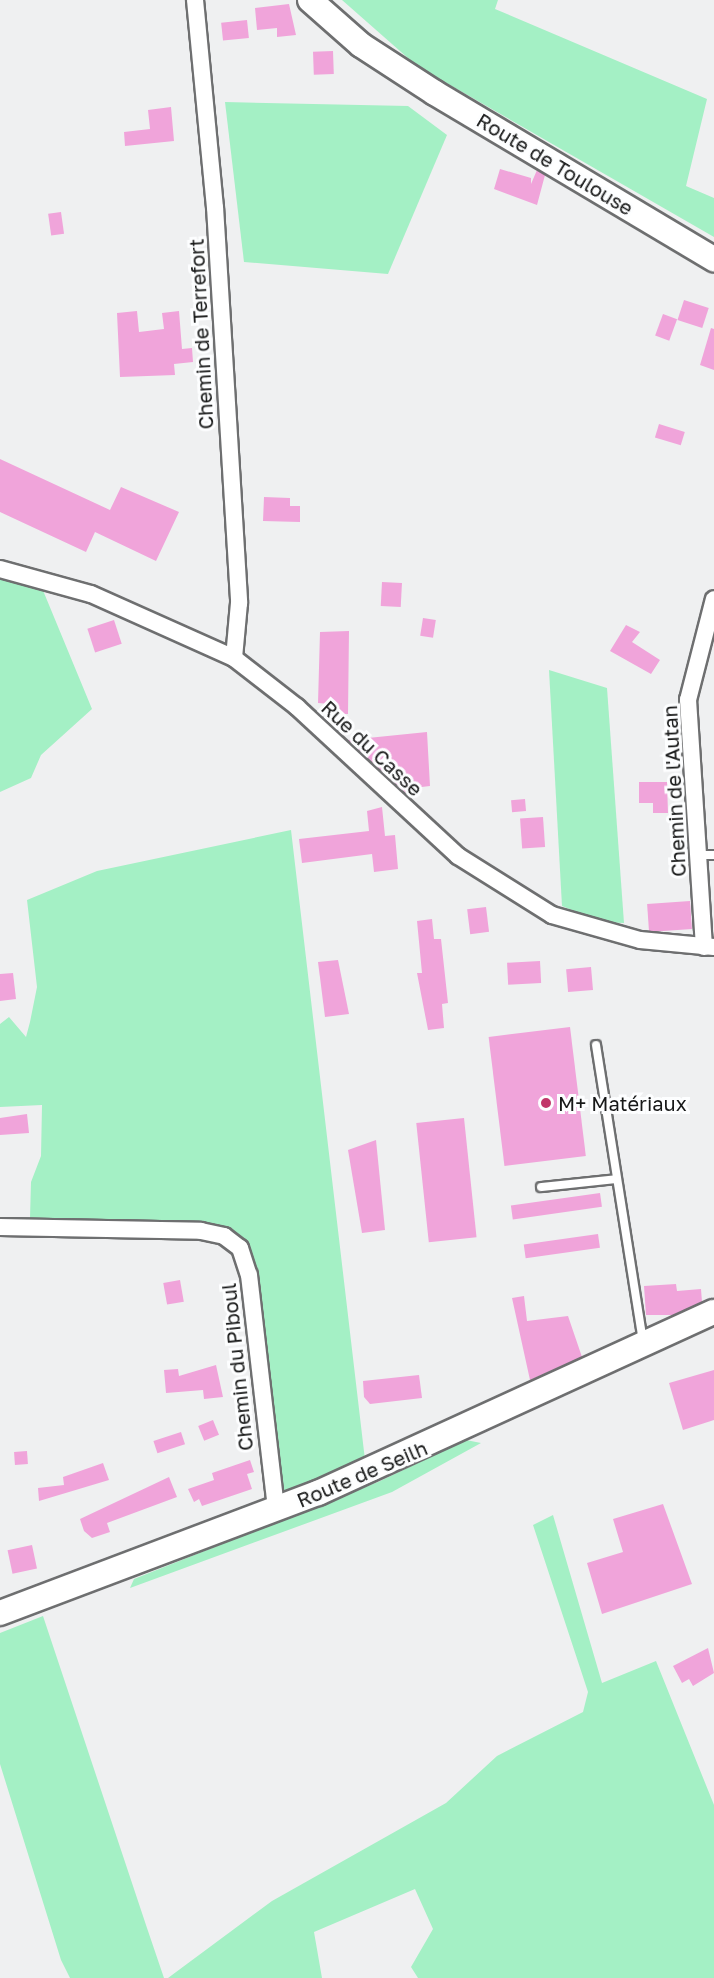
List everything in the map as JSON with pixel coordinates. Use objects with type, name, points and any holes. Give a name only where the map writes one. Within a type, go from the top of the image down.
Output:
[{"type":"street","name":"Route de Toulouse","points":[[310,0],[397,68],[714,259]]},
{"type":"street","name":"Route de Toulouse","points":[[326,0],[397,68]]},
{"type":"street","name":"Chemin de Terrefort","points":[[198,3],[215,207],[239,603],[234,658]]},
{"type":"street","name":"Rue du Casse","points":[[0,569],[91,594],[234,658],[263,677],[429,831],[493,881],[552,915],[588,926],[709,947]]},
{"type":"street","name":"Chemin de l'Autan","points":[[709,947],[706,855],[688,700],[714,599]]},
{"type":"street","name":"Chemin du Piboul","points":[[0,1227],[201,1231],[224,1236],[240,1248],[249,1275],[276,1510]]},
{"type":"street","name":"Route de Seilh","points":[[0,1613],[276,1510],[714,1312]]},
{"type":"lane","points":[[596,1045],[644,1345]]},
{"type":"lane","points":[[541,1187],[617,1179]]},
{"type":"green space","points":[[342,0],[498,0],[495,9],[707,99],[686,186],[714,198],[714,237],[417,66]]},
{"type":"green space","points":[[225,102],[408,106],[447,135],[388,274],[244,262]]},
{"type":"green space","points":[[0,576],[42,588],[92,709],[41,755],[31,778],[0,792]]},
{"type":"green space","points":[[549,670],[607,688],[624,923],[601,922],[562,906]]},
{"type":"green space","points":[[291,830],[365,1460],[285,1492],[278,1482],[253,1258],[239,1237],[220,1225],[30,1218],[31,1182],[41,1156],[42,1105],[0,1107],[0,1024],[9,1017],[26,1037],[37,987],[27,900],[97,871]]},
{"type":"green space","points":[[466,1440],[481,1443],[392,1492],[130,1588],[134,1579],[378,1482]]},
{"type":"green space","points":[[553,1515],[602,1683],[656,1661],[714,1805],[714,1978],[418,1978],[411,1967],[433,1929],[415,1889],[314,1932],[322,1978],[168,1978],[272,1901],[446,1803],[497,1756],[583,1712],[588,1692],[533,1525]]},
{"type":"green space","points":[[43,1616],[164,1978],[70,1978],[61,1960],[0,1764],[0,1633]]},
{"type":"building","points":[[289,4],[296,35],[277,37],[277,28],[257,30],[255,8]]},
{"type":"building","points":[[247,20],[249,38],[223,41],[221,23]]},
{"type":"building","points":[[333,51],[334,74],[314,75],[313,52]]},
{"type":"building","points":[[171,107],[174,141],[125,146],[124,132],[150,129],[148,110]]},
{"type":"building","points":[[500,169],[531,178],[531,184],[537,170],[545,175],[537,205],[494,189]]},
{"type":"building","points":[[61,212],[64,234],[51,236],[48,214]]},
{"type":"building","points":[[684,300],[709,308],[702,328],[678,320]]},
{"type":"building","points":[[137,311],[139,332],[164,329],[162,313],[179,311],[182,349],[192,348],[193,362],[174,364],[175,375],[120,377],[117,313]]},
{"type":"building","points":[[663,314],[677,319],[669,341],[655,336]]},
{"type":"building","points":[[711,328],[714,329],[714,370],[700,365]]},
{"type":"building","points":[[659,424],[685,432],[681,445],[655,437]]},
{"type":"building","points":[[0,459],[110,510],[121,487],[179,512],[156,561],[95,532],[86,552],[0,512]]},
{"type":"building","points":[[264,497],[290,498],[290,506],[300,506],[300,522],[263,521]]},
{"type":"building","points":[[382,582],[402,583],[401,607],[381,606]]},
{"type":"building","points":[[423,618],[436,620],[433,638],[420,636]]},
{"type":"building","points":[[114,620],[122,644],[95,652],[87,629]]},
{"type":"building","points":[[626,625],[640,632],[632,642],[660,660],[651,674],[610,651]]},
{"type":"building","points":[[349,631],[348,714],[330,714],[330,704],[318,703],[320,632]]},
{"type":"building","points":[[427,732],[430,786],[405,789],[406,793],[348,740]]},
{"type":"building","points":[[639,782],[667,782],[668,813],[653,813],[653,803],[639,803]]},
{"type":"building","points":[[525,799],[526,811],[512,812],[511,800]]},
{"type":"building","points":[[382,807],[385,836],[395,835],[398,869],[374,872],[372,854],[302,863],[299,839],[369,831],[367,811]]},
{"type":"building","points":[[543,817],[545,847],[522,849],[520,819]]},
{"type":"building","points":[[690,901],[692,929],[649,932],[647,904]]},
{"type":"building","points":[[486,907],[489,932],[470,934],[467,909]]},
{"type":"building","points":[[432,919],[434,939],[441,939],[448,1003],[442,1004],[444,1028],[428,1030],[417,973],[422,973],[417,921]]},
{"type":"building","points":[[338,960],[349,1014],[325,1017],[318,962]]},
{"type":"building","points":[[540,961],[541,983],[508,985],[507,963]]},
{"type":"building","points":[[591,967],[593,990],[568,992],[566,969]]},
{"type":"building","points":[[13,973],[16,999],[0,1001],[0,974]]},
{"type":"building","points":[[570,1027],[586,1156],[504,1166],[489,1037]]},
{"type":"building","points":[[27,1114],[29,1133],[0,1135],[0,1118]]},
{"type":"building","points":[[464,1118],[477,1237],[429,1242],[416,1123]]},
{"type":"building","points":[[376,1140],[385,1230],[362,1233],[348,1150]]},
{"type":"building","points":[[600,1193],[602,1207],[513,1219],[511,1206]]},
{"type":"building","points":[[598,1234],[600,1248],[526,1258],[524,1244]]},
{"type":"building","points":[[180,1280],[184,1302],[167,1305],[163,1283]]},
{"type":"building","points":[[676,1284],[677,1291],[701,1289],[702,1302],[674,1315],[646,1315],[644,1286]]},
{"type":"building","points":[[524,1296],[527,1321],[568,1316],[582,1357],[530,1380],[512,1298]]},
{"type":"building","points":[[216,1365],[223,1397],[204,1399],[203,1390],[166,1393],[164,1370],[178,1369],[179,1376]]},
{"type":"building","points":[[714,1370],[714,1420],[683,1430],[669,1383]]},
{"type":"building","points":[[419,1375],[422,1398],[370,1404],[364,1397],[363,1381]]},
{"type":"building","points":[[213,1420],[219,1435],[204,1441],[198,1426]]},
{"type":"building","points":[[181,1432],[185,1444],[157,1453],[153,1441]]},
{"type":"building","points":[[27,1451],[28,1464],[15,1465],[14,1452]]},
{"type":"building","points":[[250,1460],[254,1472],[247,1474],[252,1489],[202,1506],[199,1499],[194,1502],[188,1489],[214,1480],[212,1473]]},
{"type":"building","points":[[103,1463],[109,1480],[39,1501],[38,1488],[64,1485],[63,1477]]},
{"type":"building","points":[[169,1477],[177,1497],[107,1523],[110,1532],[92,1538],[84,1531],[80,1519]]},
{"type":"building","points":[[663,1504],[692,1584],[602,1614],[587,1563],[623,1552],[613,1519]]},
{"type":"building","points":[[32,1545],[37,1568],[13,1574],[8,1550]]},
{"type":"building","points":[[708,1648],[714,1673],[693,1686],[689,1679],[682,1683],[673,1666]]},
{"type":"place","name":"M+ Matériaux","points":[[546,1103]]}]
